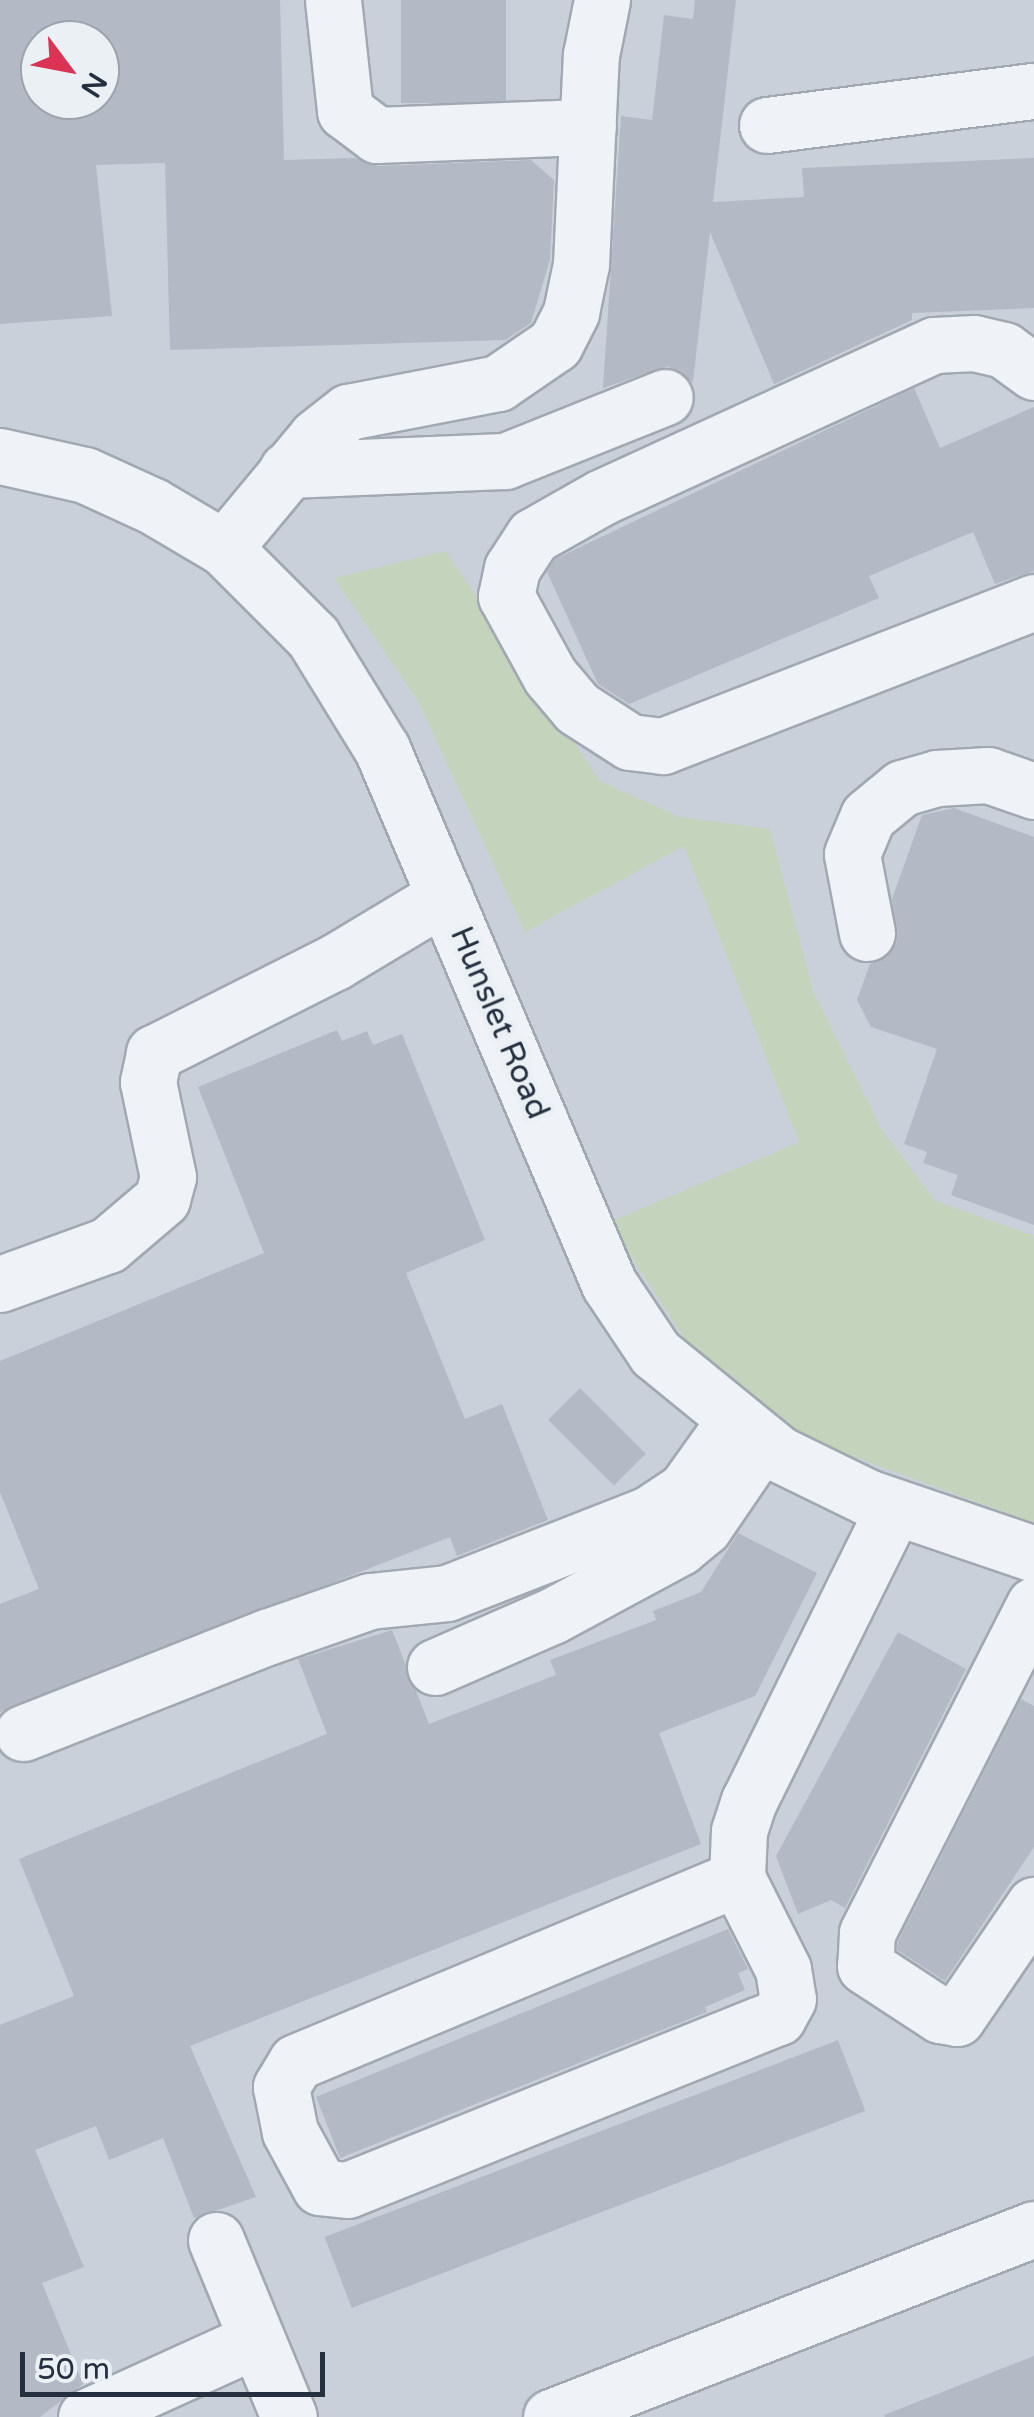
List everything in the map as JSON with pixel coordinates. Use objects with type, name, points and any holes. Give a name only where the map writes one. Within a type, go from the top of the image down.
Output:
[{"type":"lane","points":[[334,0],[344,111],[377,136],[588,126]]},
{"type":"lane","points":[[224,548],[287,470],[348,412],[498,383],[555,344],[571,312],[581,264],[588,126],[602,0]]},
{"type":"lane","points":[[767,125],[1034,91]]},
{"type":"lane","points":[[1034,372],[1004,350],[974,343],[934,345],[602,497],[533,536],[512,568],[506,596],[550,676],[577,708],[630,742],[663,746],[1034,602]]},
{"type":"lane","points":[[287,470],[506,461],[665,397]]},
{"type":"lane","name":"Hunslet Road","points":[[0,456],[85,475],[224,548],[313,637],[349,688],[446,896],[609,1284],[656,1353],[748,1430],[894,1508],[1034,1554]]},
{"type":"lane","points":[[867,933],[852,854],[868,816],[902,788],[937,778],[1020,774]]},
{"type":"lane","points":[[0,1284],[108,1245],[152,1214],[162,1199],[168,1177],[148,1082],[154,1053],[335,962],[446,896]]},
{"type":"lane","points":[[435,1667],[552,1616],[680,1547],[704,1527],[748,1430]]},
{"type":"lane","points":[[23,1733],[267,1637],[370,1601],[447,1593],[649,1514],[685,1490],[748,1430]]},
{"type":"lane","points":[[737,1878],[296,2062],[281,2087],[290,2132],[310,2173],[328,2191],[347,2190],[778,2017],[788,1999],[783,1969],[737,1878],[738,1831],[749,1801],[894,1508]]},
{"type":"lane","points":[[1034,1605],[867,1933],[865,1966],[940,2015],[957,2018],[1034,1905]]},
{"type":"lane","points":[[551,2417],[1034,2229]]},
{"type":"lane","points":[[216,2240],[289,2417]]},
{"type":"lane","points":[[86,2417],[256,2340]]},
{"type":"shaded area","points":[[0,0],[1034,0],[1034,2417],[0,2417]]},
{"type":"green space","points":[[446,551],[600,781],[680,817],[770,829],[813,991],[881,1128],[935,1201],[1034,1236],[1034,1523],[816,1443],[774,1418],[695,1354],[621,1241],[612,1221],[799,1142],[684,846],[525,932],[418,701],[334,578]]},
{"type":"building","points":[[0,0],[280,0],[284,160],[355,158],[378,166],[531,160],[554,180],[550,260],[531,323],[505,340],[170,350],[165,163],[96,165],[112,316],[0,324]]},
{"type":"building","points":[[401,0],[506,0],[506,103],[401,103]]},
{"type":"building","points":[[695,0],[736,0],[713,202],[804,197],[802,168],[1034,158],[1034,308],[912,313],[912,320],[774,384],[710,232],[693,382],[668,366],[603,388],[621,116],[652,120],[664,15],[693,19]]},
{"type":"building","points":[[914,388],[940,448],[1034,407],[1034,571],[995,584],[973,532],[869,576],[879,598],[629,704],[598,684],[547,572],[555,559]]},
{"type":"building","points":[[954,808],[1034,837],[1034,1225],[951,1195],[958,1175],[923,1163],[927,1152],[904,1144],[937,1049],[871,1027],[857,1000],[870,964],[887,957],[897,942],[892,899],[922,815]]},
{"type":"building","points":[[337,1030],[342,1041],[367,1031],[373,1045],[402,1034],[485,1240],[406,1273],[465,1419],[502,1404],[548,1520],[457,1556],[450,1537],[0,1712],[0,1604],[39,1589],[0,1492],[0,1361],[264,1253],[198,1087]]},
{"type":"building","points":[[580,1388],[646,1454],[614,1486],[548,1420]]},
{"type":"building","points":[[738,1533],[817,1573],[755,1696],[659,1733],[701,1844],[190,2046],[256,2197],[194,2218],[163,2138],[109,2160],[96,2126],[35,2150],[84,2267],[42,2283],[83,2384],[40,2417],[0,2417],[0,2025],[74,1996],[19,1859],[327,1734],[298,1659],[392,1630],[429,1724],[556,1675],[550,1660],[656,1620],[653,1611],[701,1592]]},
{"type":"building","points":[[898,1632],[966,1669],[845,1908],[831,1900],[798,1914],[776,1856]]},
{"type":"building","points":[[1021,1699],[1034,1706],[1034,1847],[945,1981],[897,1950],[898,1941]]},
{"type":"building","points":[[728,1929],[748,1969],[738,1973],[745,1990],[705,2007],[707,2012],[340,2158],[316,2097]]},
{"type":"building","points":[[838,2040],[865,2111],[352,2308],[325,2237]]},
{"type":"building","points":[[1034,2356],[1034,2417],[884,2415]]}]
